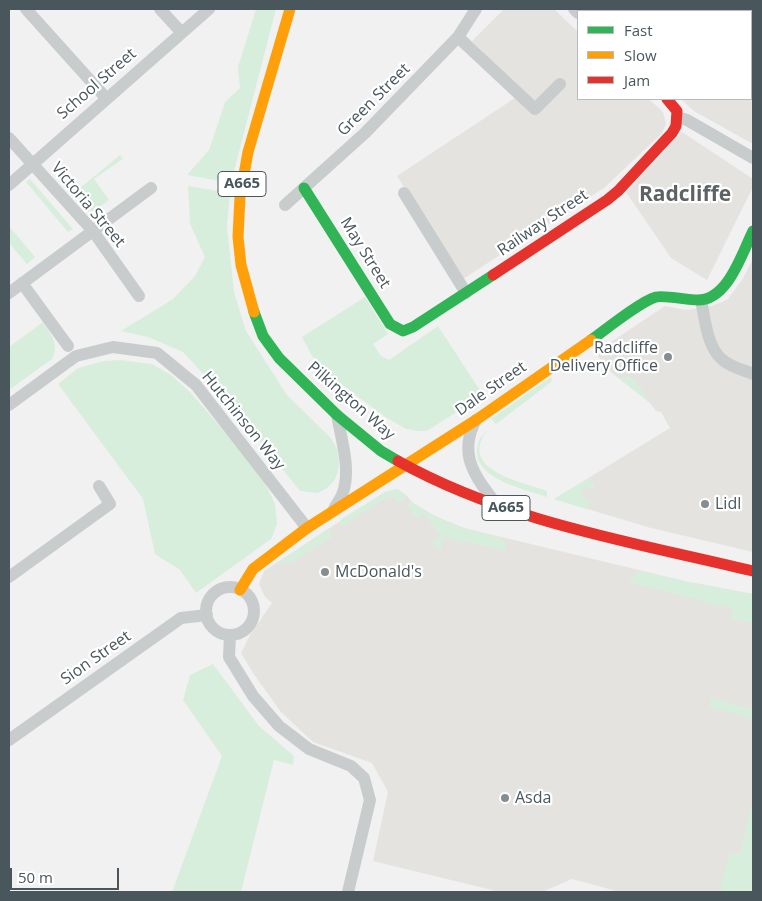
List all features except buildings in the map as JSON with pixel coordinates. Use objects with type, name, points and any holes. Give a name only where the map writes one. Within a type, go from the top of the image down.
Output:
[{"type":"street","points":[[26,9],[106,98]]},
{"type":"street","points":[[160,9],[181,32]]},
{"type":"street","name":"School Street","points":[[9,185],[209,9]]},
{"type":"street","name":"Pilkington Way","points":[[290,9],[274,57],[248,152],[240,197],[238,237],[241,265],[249,297],[264,336],[279,358],[337,415],[380,450],[406,465],[468,495],[531,516],[753,571]]},
{"type":"street","name":"Green Street","points":[[285,206],[365,133],[458,37],[476,9]]},
{"type":"street","points":[[458,37],[535,109],[560,84]]},
{"type":"street","points":[[668,100],[674,107],[678,117],[687,120],[753,158]]},
{"type":"street","name":"Railway Street","points":[[403,331],[413,327],[466,293],[618,191],[672,133],[678,117]]},
{"type":"street","name":"Victoria Street","points":[[9,138],[93,231],[139,296]]},
{"type":"street","points":[[9,293],[150,188]]},
{"type":"street","name":"May Street","points":[[304,188],[390,324],[403,331]]},
{"type":"street","points":[[404,193],[466,293]]},
{"type":"street","points":[[753,231],[727,284],[717,294],[701,300],[711,342],[717,353],[724,361],[753,374]]},
{"type":"street","points":[[22,283],[68,346]]},
{"type":"street","name":"Dale Street","points":[[240,590],[253,569],[307,528],[476,420],[587,341],[648,301],[656,297],[701,300]]},
{"type":"street","name":"Hutchinson Way","points":[[9,405],[76,356],[113,347],[157,353],[196,385],[307,528]]},
{"type":"street","points":[[330,514],[343,494],[346,469],[346,456],[337,415]]},
{"type":"street","points":[[476,420],[470,430],[468,458],[472,470],[497,505]]},
{"type":"street","points":[[9,577],[110,504],[99,486]]},
{"type":"street","points":[[226,588],[246,593],[253,604],[253,618],[244,630],[238,634],[230,635],[217,631],[208,621],[207,615],[207,608],[213,595],[226,588]]},
{"type":"street","name":"Sion Street","points":[[9,740],[181,618],[207,615]]},
{"type":"street","points":[[230,635],[229,657],[253,696],[279,726],[309,749],[351,766],[364,778],[370,800],[348,892]]},
{"type":"shaded area","points":[[504,9],[554,9],[577,31],[577,100],[650,100],[663,112],[666,124],[662,133],[604,188],[463,279],[397,176],[524,92],[472,41]]},
{"type":"shaded area","points":[[747,9],[748,10],[642,10]]},
{"type":"shaded area","points":[[752,14],[753,144],[694,111],[682,100],[752,100]]},
{"type":"shaded area","points":[[682,132],[753,179],[753,187],[707,280],[671,258],[626,192]]},
{"type":"shaded area","points":[[753,259],[753,552],[651,528],[554,499],[670,428],[661,412],[656,411],[650,403],[607,369],[598,356],[599,350],[665,306],[685,310],[706,308],[727,300],[742,280]]},
{"type":"shaded area","points":[[397,489],[412,502],[435,516],[464,528],[689,582],[753,594],[752,892],[620,892],[572,879],[542,892],[500,892],[373,861],[388,792],[372,763],[313,742],[281,712],[241,653],[250,635],[272,603],[265,597],[259,584],[264,571],[385,492]]},
{"type":"green space","points":[[256,9],[276,9],[231,183],[187,175],[209,150],[225,102],[240,88],[238,67]]},
{"type":"green space","points":[[120,155],[123,159],[94,179],[109,200],[90,214],[74,193]]},
{"type":"green space","points":[[30,179],[73,229],[68,232],[26,182]]},
{"type":"green space","points":[[188,186],[230,193],[227,226],[234,292],[246,331],[287,395],[331,438],[337,449],[338,472],[334,481],[318,493],[300,491],[227,400],[183,352],[148,337],[121,331],[173,299],[195,276],[205,257],[190,224]]},
{"type":"green space","points":[[9,226],[35,257],[27,264],[9,243]]},
{"type":"green space","points":[[365,297],[388,334],[373,344],[381,356],[389,360],[438,326],[483,395],[427,431],[418,431],[406,429],[385,417],[328,374],[312,356],[302,337]]},
{"type":"green space","points":[[43,322],[55,345],[52,359],[9,390],[9,347]]},
{"type":"green space","points":[[120,360],[152,364],[171,375],[190,392],[259,471],[275,504],[277,524],[271,539],[196,593],[180,570],[155,554],[143,499],[58,384],[78,368],[104,361]]},
{"type":"green space","points":[[629,376],[635,380],[650,403],[619,378]]},
{"type":"green space","points":[[551,377],[550,383],[496,424],[491,419]]},
{"type":"green space","points":[[487,431],[480,444],[480,456],[486,465],[510,478],[547,491],[547,497],[515,487],[493,476],[485,469],[479,461],[477,448],[479,440]]},
{"type":"green space","points":[[589,478],[595,487],[583,486],[581,497],[590,499],[587,509],[554,499]]},
{"type":"green space","points":[[397,489],[407,496],[402,500],[404,504],[389,496],[343,526],[340,523],[340,520],[385,492]]},
{"type":"green space","points":[[411,502],[435,516],[464,528],[502,538],[506,545],[505,550],[444,537],[441,549],[434,546],[432,542],[441,536],[424,514],[416,518],[407,505]]},
{"type":"green space","points":[[329,528],[332,537],[294,561],[274,565]]},
{"type":"green space","points":[[639,571],[753,594],[753,623],[731,619],[733,609],[630,582],[632,577]]},
{"type":"green space","points":[[213,664],[259,726],[294,756],[293,765],[274,760],[241,892],[172,892],[222,756],[183,700],[190,675]]},
{"type":"green space","points":[[711,698],[753,709],[753,718],[709,707]]},
{"type":"green space","points":[[753,799],[752,892],[725,892],[720,887],[730,853],[740,854]]},
{"type":"traffic: fast","points":[[304,188],[390,324],[403,331],[413,327],[493,275]]},
{"type":"traffic: fast","points":[[591,340],[633,310],[656,297],[698,300],[709,298],[718,292],[733,274],[753,231]]},
{"type":"traffic: fast","points":[[254,312],[263,336],[279,358],[337,415],[381,451],[398,461]]},
{"type":"traffic: slow","points":[[254,312],[241,265],[238,237],[240,197],[248,152],[290,9]]},
{"type":"traffic: slow","points":[[240,590],[253,569],[307,528],[476,420],[591,340]]},
{"type":"traffic: jam","points":[[493,275],[618,191],[672,133],[676,126],[677,111],[668,100]]},
{"type":"traffic: jam","points":[[398,461],[440,482],[483,500],[527,515],[617,540],[753,571]]},
{"type":"place","name":"Radcliffe Delivery Office","points":[[668,357]]},
{"type":"place","name":"Lidl","points":[[705,504]]},
{"type":"place","name":"McDonald's","points":[[325,572]]},
{"type":"place","name":"Asda","points":[[505,798]]},
{"type":"district","name":"Radcliffe","points":[[685,195]]}]
